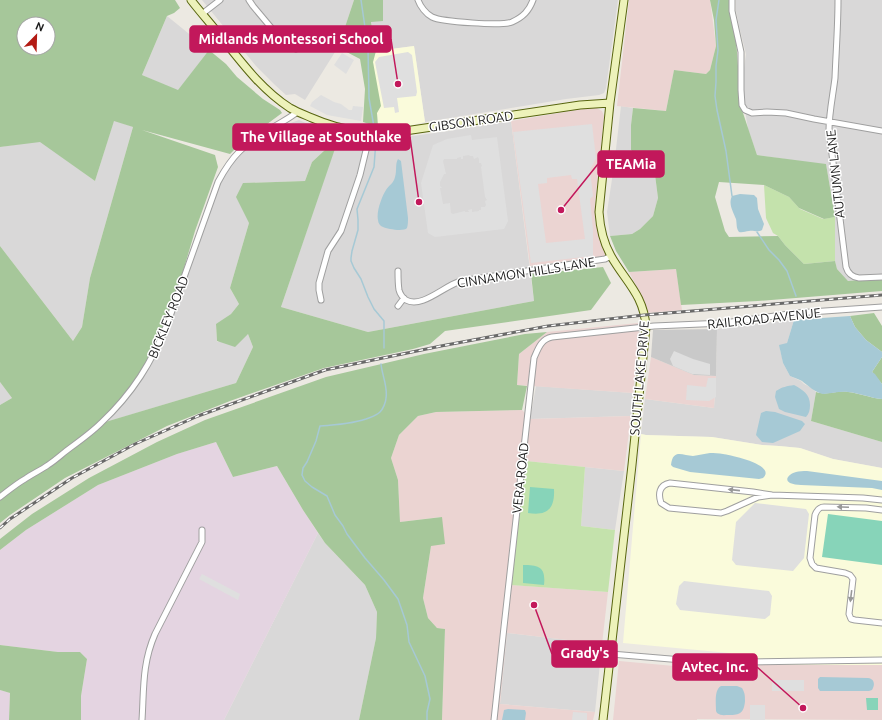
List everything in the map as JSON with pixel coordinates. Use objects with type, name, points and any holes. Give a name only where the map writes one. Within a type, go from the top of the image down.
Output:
[{"type":"main road","name":"GIBSON ROAD","points":[[191,0],[259,82],[273,95],[297,112],[326,124],[351,130],[381,133],[405,131],[580,105],[610,103]]},
{"type":"main road","name":"SOUTH LAKE DRIVE","points":[[604,720],[646,327],[638,296],[610,256],[602,236],[599,212],[610,103],[624,0]]},
{"type":"street","points":[[202,14],[220,0]]},
{"type":"street","points":[[249,0],[252,6],[284,43],[296,49]]},
{"type":"street","points":[[418,0],[428,14],[436,18],[498,24],[507,23],[520,18],[528,11],[533,0]]},
{"type":"street","points":[[732,0],[732,11],[741,52],[741,97],[743,107],[747,111],[752,113],[786,112],[814,119],[882,131]]},
{"type":"street","name":"AUTUMN LANE","points":[[838,0],[838,36],[829,121],[830,140],[846,267],[850,274],[859,278],[882,277]]},
{"type":"street","name":"BICKLEY ROAD","points":[[0,497],[24,479],[49,464],[90,433],[102,423],[129,393],[140,378],[159,344],[218,182],[224,171],[236,154],[243,148],[297,112]]},
{"type":"street","points":[[321,300],[318,290],[319,283],[328,251],[341,231],[360,175],[368,142],[367,132]]},
{"type":"street","name":"CINNAMON HILLS LANE","points":[[404,298],[411,302],[418,302],[452,284],[461,281],[604,259],[610,256]]},
{"type":"street","points":[[398,271],[399,290],[404,298],[398,306]]},
{"type":"street","name":"RAILROAD AVENUE","points":[[646,327],[724,323],[796,313],[882,307]]},
{"type":"street","name":"VERA ROAD","points":[[494,720],[534,358],[540,344],[548,338],[646,327]]},
{"type":"street","points":[[772,495],[758,498],[727,511],[718,513],[668,508],[661,503],[659,495],[662,487],[665,484],[670,483],[772,495],[882,500]]},
{"type":"street","points":[[882,510],[824,506],[820,508],[817,510],[815,515],[810,558],[812,564],[816,568],[845,573],[850,575],[853,579],[849,614],[851,619],[882,623]]},
{"type":"street","points":[[142,720],[144,675],[150,646],[202,542],[202,530]]},
{"type":"street","points":[[611,654],[718,663],[882,660]]},
{"type":"shaded area","points":[[202,0],[354,0],[335,52],[305,100],[295,94],[286,95],[275,85],[256,66]]},
{"type":"shaded area","points":[[383,0],[618,0],[606,88],[604,93],[425,122],[414,46],[376,51],[371,21],[383,21]]},
{"type":"shaded area","points":[[629,0],[710,0],[716,46],[710,70],[706,74],[674,70],[666,111],[617,106]]},
{"type":"shaded area","points":[[736,0],[882,0],[882,278],[848,281],[837,269],[835,261],[835,217],[826,165],[757,155],[748,129],[744,104],[743,75],[746,54],[736,11]]},
{"type":"shaded area","points":[[167,16],[209,50],[178,91],[142,75]]},
{"type":"shaded area","points":[[414,46],[425,122],[404,127],[378,127],[373,62],[376,51]]},
{"type":"shaded area","points":[[408,52],[412,55],[417,92],[416,96],[397,98],[399,112],[395,113],[394,107],[384,108],[375,62],[379,57]]},
{"type":"shaded area","points":[[342,53],[354,60],[346,74],[334,65]]},
{"type":"shaded area","points":[[321,95],[341,104],[349,110],[352,110],[353,106],[363,107],[361,121],[327,115],[310,106],[312,102]]},
{"type":"shaded area","points":[[621,106],[633,108],[631,150],[643,162],[654,167],[658,198],[653,216],[640,229],[632,234],[610,236],[607,212]]},
{"type":"shaded area","points":[[595,107],[602,111],[604,116],[595,204],[595,222],[606,256],[530,266],[511,121]]},
{"type":"shaded area","points":[[114,120],[133,127],[90,278],[82,327],[73,341],[0,246],[0,147],[40,141],[95,181]]},
{"type":"shaded area","points":[[299,120],[339,137],[398,138],[511,121],[534,301],[368,332],[281,307],[338,138],[312,162],[305,181],[243,183],[249,223],[230,288],[239,304],[231,314],[216,325],[217,342],[248,334],[253,347],[236,383],[106,422],[126,400],[144,376],[156,355],[179,298],[218,188],[227,170],[241,154],[256,142],[282,126]]},
{"type":"shaded area","points":[[592,124],[596,158],[590,170],[593,196],[590,199],[593,230],[593,256],[531,263],[513,132]],"holes":[[[571,175],[572,179],[577,179],[585,239],[546,243],[538,184],[547,183],[547,178]]]},
{"type":"shaded area","points":[[471,135],[472,140],[497,137],[508,221],[504,229],[435,237],[428,233],[421,183],[433,145],[447,139]],"holes":[[[463,156],[473,156],[474,159],[478,157],[479,163],[481,163],[482,166],[485,197],[487,200],[485,201],[486,205],[485,207],[481,207],[481,210],[479,211],[472,212],[472,209],[468,210],[469,212],[465,211],[453,214],[451,213],[450,203],[443,204],[440,188],[442,188],[440,186],[440,182],[444,174],[446,174],[443,161],[444,159],[457,159],[461,157],[461,159],[463,159]]]},
{"type":"shaded area","points":[[676,269],[682,310],[647,313],[644,301],[629,272]]},
{"type":"shaded area","points":[[794,320],[787,343],[780,350],[783,363],[790,376],[801,381],[816,392],[811,421],[882,442],[882,468],[833,459],[800,448],[762,445],[712,437],[641,434],[645,399],[714,408],[717,329]]},
{"type":"shaded area","points":[[638,323],[639,335],[633,393],[517,385],[519,354],[547,332]]},
{"type":"shaded area","points":[[717,329],[716,376],[694,375],[651,357],[653,330]]},
{"type":"shaded area","points":[[674,351],[710,364],[710,375],[692,374],[673,366],[670,359]]},
{"type":"shaded area","points":[[651,357],[694,375],[716,376],[714,408],[645,399]]},
{"type":"shaded area","points":[[708,378],[716,378],[716,397],[709,401],[686,400],[687,385],[706,387]]},
{"type":"shaded area","points":[[0,382],[12,398],[0,405]]},
{"type":"shaded area","points":[[536,386],[633,393],[631,416],[530,419]]},
{"type":"shaded area","points":[[522,410],[531,419],[631,416],[624,471],[526,461],[512,585],[608,592],[602,644],[507,633],[500,704],[595,712],[593,720],[442,720],[445,629],[437,628],[428,618],[423,598],[431,546],[441,517],[400,522],[398,480],[391,458],[399,435],[418,416],[436,412]]},
{"type":"shaded area","points":[[641,434],[712,437],[762,445],[800,448],[833,459],[882,468],[882,665],[746,665],[744,659],[729,653],[623,643]]},
{"type":"shaded area","points":[[216,442],[233,477],[277,466],[318,533],[224,720],[81,720],[81,696],[87,659],[80,652],[58,652],[0,645],[0,550],[26,530],[98,485],[177,454]]},
{"type":"shaded area","points":[[585,467],[624,471],[615,530],[581,526]]},
{"type":"shaded area","points":[[755,503],[806,509],[809,514],[804,558],[793,571],[736,565],[732,560],[736,522]]},
{"type":"shaded area","points":[[318,533],[325,543],[365,585],[377,612],[376,638],[359,720],[224,720]]},
{"type":"shaded area","points":[[202,574],[240,594],[238,600],[199,579]]},
{"type":"shaded area","points":[[684,581],[769,591],[772,596],[770,615],[765,619],[680,610],[676,604],[679,586]]},
{"type":"shaded area","points":[[507,633],[602,644],[595,712],[500,704]]},
{"type":"shaded area","points":[[619,661],[707,669],[730,668],[746,665],[882,665],[882,720],[613,720]]},
{"type":"shaded area","points":[[772,680],[804,680],[804,691],[772,691]]},
{"type":"shaded area","points":[[0,690],[10,693],[9,720],[0,720]]},
{"type":"shaded area","points":[[750,705],[765,705],[765,720],[750,720]]},
{"type":"shaded area","points":[[573,712],[587,713],[587,720],[572,720]]},
{"type":"green space","points":[[0,0],[175,0],[180,8],[167,16],[142,75],[178,90],[209,50],[226,64],[237,77],[282,113],[240,144],[230,154],[142,130],[215,155],[218,167],[195,231],[168,322],[141,378],[102,423],[236,383],[253,347],[248,334],[235,347],[217,341],[216,324],[231,314],[239,304],[230,288],[249,223],[236,197],[243,183],[305,181],[312,162],[339,137],[281,307],[368,332],[534,301],[531,274],[603,267],[611,283],[591,310],[445,331],[430,344],[324,368],[230,401],[167,426],[65,478],[0,523],[0,405],[12,398],[0,382],[0,246],[73,341],[82,327],[90,278],[133,127],[114,121],[95,181],[40,142],[0,147]]},
{"type":"green space","points":[[354,0],[383,0],[383,21],[371,22],[376,51],[373,62],[381,106],[377,113],[378,127],[363,122],[365,89],[360,59],[337,47]]},
{"type":"green space","points":[[710,0],[729,0],[736,39],[741,107],[757,155],[826,164],[835,217],[824,219],[799,208],[789,197],[764,185],[719,182],[715,197],[725,231],[729,237],[778,236],[804,264],[835,261],[837,269],[848,281],[882,278],[882,291],[758,301],[681,305],[676,269],[629,272],[616,251],[610,236],[632,234],[640,229],[653,216],[658,198],[654,167],[643,162],[631,150],[633,108],[666,111],[674,70],[706,74],[710,70],[716,46],[714,20]]},
{"type":"green space","points":[[764,185],[789,197],[800,209],[823,219],[835,217],[835,261],[804,264],[778,236],[773,233],[766,218]]},
{"type":"green space","points":[[874,313],[882,326],[882,352],[866,340],[855,327],[850,316]]},
{"type":"green space","points":[[547,332],[519,354],[517,385],[527,386],[522,410],[436,412],[418,416],[399,435],[391,458],[398,480],[400,522],[442,517],[445,544],[431,546],[423,598],[428,618],[437,628],[445,629],[442,720],[359,720],[376,638],[377,612],[365,585],[325,543],[303,510],[277,466],[233,477],[216,442],[177,454],[98,485],[26,530],[0,550],[0,539],[32,514],[89,478],[157,442],[205,420],[326,377],[424,354],[525,334]]},
{"type":"green space","points":[[882,357],[882,384],[872,372]]},
{"type":"green space","points":[[816,392],[848,392],[882,399],[882,442],[811,421]]},
{"type":"green space","points":[[526,461],[585,467],[581,526],[615,530],[608,592],[511,585]]},
{"type":"green space","points":[[530,487],[554,489],[553,502],[548,510],[535,514],[528,513]]},
{"type":"green space","points":[[828,514],[882,521],[882,565],[822,557]]},
{"type":"green space","points":[[523,565],[540,568],[544,574],[544,585],[523,583]]},
{"type":"green space","points":[[0,645],[58,652],[80,652],[87,659],[81,696],[81,720],[9,720],[10,693],[0,690]]},
{"type":"green space","points":[[866,698],[878,698],[878,710],[867,710]]},
{"type":"water","points":[[398,159],[401,161],[408,218],[407,228],[399,230],[382,227],[378,221],[379,209],[383,196],[393,182]]},
{"type":"water","points":[[740,194],[754,195],[757,198],[758,209],[764,224],[762,230],[739,232],[736,219],[731,208],[731,199],[732,196]]},
{"type":"water","points":[[850,316],[855,327],[866,340],[882,352],[882,357],[872,372],[882,384],[882,399],[848,392],[823,394],[817,392],[801,380],[790,376],[783,363],[779,345],[787,343],[794,320]]},
{"type":"water","points":[[794,385],[803,391],[809,398],[810,409],[806,417],[779,409],[775,397],[776,391]]},
{"type":"water","points":[[766,411],[775,412],[802,421],[805,424],[800,431],[773,443],[762,442],[756,435],[761,413]]},
{"type":"water","points":[[718,453],[743,459],[759,465],[766,473],[763,478],[759,479],[690,472],[671,465],[674,456],[679,454],[693,456]]},
{"type":"water","points":[[798,471],[882,481],[882,490],[872,488],[798,485],[790,483],[787,480],[788,476]]},
{"type":"water","points":[[820,677],[868,678],[874,682],[874,686],[872,690],[869,691],[820,691],[818,688],[818,679]]},
{"type":"water","points":[[721,686],[737,686],[742,688],[744,691],[744,708],[739,714],[720,715],[717,713],[716,694],[717,690]]},
{"type":"water","points":[[504,710],[525,710],[525,720],[502,720]]},
{"type":"waterway","points":[[361,0],[368,48],[369,98],[374,127]]},
{"type":"waterway","points":[[719,0],[716,20],[718,50],[715,96],[726,151],[732,196]]},
{"type":"waterway","points":[[376,140],[374,167],[357,209],[358,230],[352,251],[351,261],[361,279],[374,309],[384,321],[384,348]]},
{"type":"waterway","points":[[757,232],[769,250],[787,271],[796,296]]},
{"type":"waterway","points":[[381,364],[386,385],[386,400],[381,411],[360,421],[320,426],[316,441],[303,468],[302,475],[305,481],[312,487],[327,496],[335,515],[347,534],[398,599],[407,625],[409,642],[425,676],[430,699],[427,720]]},
{"type":"railway","points":[[0,528],[10,519],[72,478],[135,444],[198,416],[325,370],[548,326],[644,315],[882,295]]},
{"type":"place","name":"Midlands Montessori School","points":[[398,84]]},
{"type":"place","name":"The Village at Southlake","points":[[419,202]]},
{"type":"place","name":"TEAMia","points":[[561,210]]},
{"type":"place","name":"Grady's","points":[[534,605]]},
{"type":"place","name":"Avtec, Inc.","points":[[803,708]]}]
